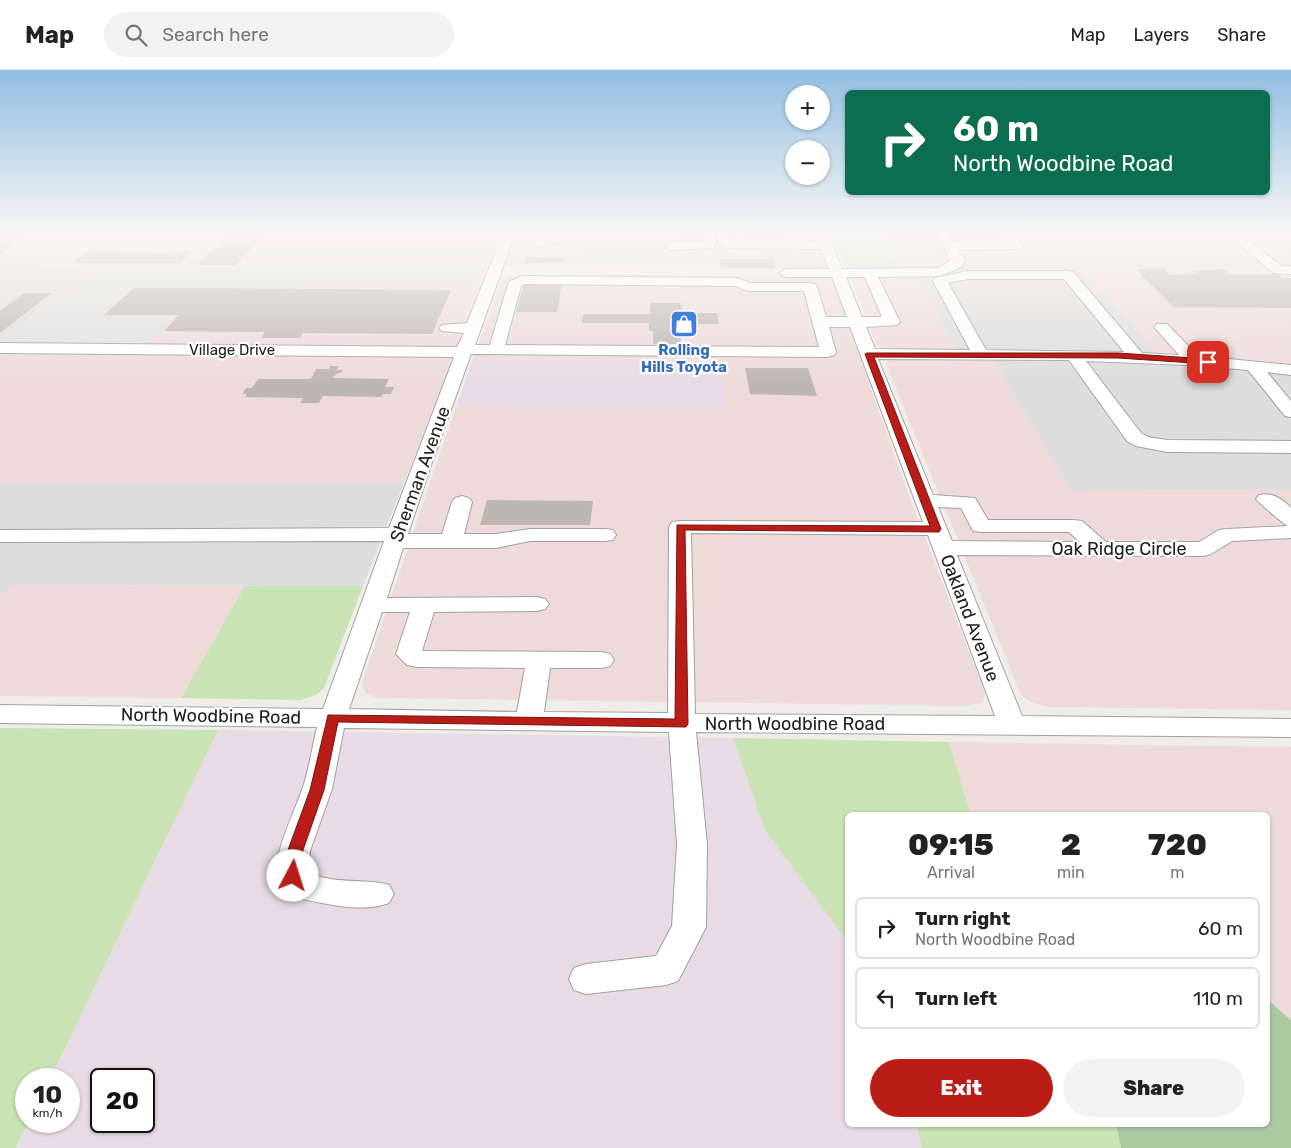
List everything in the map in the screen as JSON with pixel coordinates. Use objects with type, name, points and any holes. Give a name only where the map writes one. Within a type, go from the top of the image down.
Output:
[{"type":"street","name":"Sherman Avenue","points":[[378,894],[347,894],[305,887],[293,876],[295,850],[317,790],[333,718],[472,328],[491,281]]},
{"type":"street","points":[[496,350],[515,284],[520,281]]},
{"type":"street","points":[[744,281],[748,287],[810,287],[819,322],[892,322],[874,281]]},
{"type":"street","name":"Oakland Avenue","points":[[841,281],[1012,726]]},
{"type":"street","points":[[940,281],[981,355]]},
{"type":"street","points":[[1073,281],[1136,356]]},
{"type":"street","name":"Village Drive","points":[[0,348],[828,352],[819,322]]},
{"type":"street","points":[[1162,327],[1193,360]]},
{"type":"street","points":[[447,328],[472,328]]},
{"type":"street","points":[[869,354],[1136,356],[1291,370]]},
{"type":"street","points":[[1074,355],[1134,437],[1143,442],[1167,446],[1291,447]]},
{"type":"street","points":[[1254,366],[1291,412]]},
{"type":"street","points":[[1266,499],[1280,508],[1291,520]]},
{"type":"street","points":[[926,501],[968,502],[981,526],[1074,526],[1102,550]]},
{"type":"street","points":[[451,541],[462,502]]},
{"type":"street","name":"Oak Ridge Circle","points":[[682,724],[680,527],[940,539],[1102,550],[1203,549],[1227,535],[1291,532]]},
{"type":"street","points":[[0,536],[396,538],[496,541],[530,535],[605,535]]},
{"type":"street","points":[[424,604],[409,654],[416,660],[601,660]]},
{"type":"street","points":[[373,605],[537,604]]},
{"type":"street","points":[[529,721],[539,660]]},
{"type":"street","name":"North Woodbine Road","points":[[0,714],[682,724],[1291,728]]},
{"type":"street","points":[[586,979],[666,970],[689,927],[692,845],[682,724]]},
{"type":"shaded area","points":[[0,281],[74,281],[0,340]]},
{"type":"shaded area","points":[[74,281],[481,281],[459,342],[456,346],[451,347],[0,345],[0,340]]},
{"type":"shaded area","points":[[78,281],[475,281],[473,287],[129,286],[96,316],[173,316],[147,344],[0,344]]},
{"type":"shaded area","points":[[501,281],[833,281],[907,491],[985,693],[982,702],[968,706],[377,698],[365,693],[362,683],[456,407],[726,408],[721,360],[473,359]]},
{"type":"shaded area","points":[[852,281],[921,281],[956,351],[882,349],[877,346]]},
{"type":"shaded area","points":[[920,281],[1092,281],[1158,353],[956,351]]},
{"type":"shaded area","points":[[1092,281],[1291,281],[1291,364],[1158,353]]},
{"type":"shaded area","points":[[0,353],[444,356],[451,358],[451,363],[404,483],[0,483]]},
{"type":"shaded area","points":[[473,359],[721,360],[726,408],[456,407]]},
{"type":"shaded area","points":[[993,359],[1146,360],[1291,374],[1291,490],[1071,491]]},
{"type":"shaded area","points":[[993,359],[1071,491],[1291,490],[1291,710],[1049,707],[1031,702],[1021,695],[886,364],[889,360]]},
{"type":"shaded area","points":[[0,483],[404,483],[363,586],[11,585],[0,598]]},
{"type":"shaded area","points":[[11,585],[245,586],[181,698],[0,696],[0,598]]},
{"type":"shaded area","points":[[218,730],[733,738],[765,830],[845,938],[845,1127],[917,1127],[922,1148],[17,1148],[24,1133],[80,1133],[80,1068],[55,1068]]},
{"type":"shaded area","points":[[949,742],[1291,747],[1291,1020],[1270,1002],[1270,812],[970,812]]},
{"type":"green space","points":[[245,586],[363,586],[324,688],[316,695],[300,700],[181,698]]},
{"type":"green space","points":[[0,728],[218,730],[55,1068],[15,1068],[15,1133],[23,1133],[16,1148],[0,1148]]},
{"type":"green space","points":[[733,738],[949,742],[970,812],[845,812],[845,938],[765,830]]},
{"type":"green space","points":[[1270,1002],[1291,1020],[1291,1148],[1121,1148],[1116,1127],[1270,1127]]},
{"type":"green space","points":[[917,1127],[1116,1127],[1121,1148],[922,1148]]},
{"type":"building","points":[[1148,281],[1291,281],[1291,308],[1174,307]]},
{"type":"building","points":[[524,284],[562,284],[557,312],[516,312]]},
{"type":"building","points":[[134,288],[451,290],[432,334],[303,333],[300,338],[261,338],[265,332],[164,331],[179,315],[104,315]]},
{"type":"building","points":[[24,293],[51,293],[0,333],[0,311]]},
{"type":"building","name":"Rolling Hills Toyota","points":[[650,303],[681,303],[682,313],[717,313],[719,324],[684,324],[684,331],[680,331],[681,344],[653,344],[653,331],[649,331],[649,323],[582,323],[583,314],[650,314]]},
{"type":"building","points":[[330,366],[339,366],[337,370],[343,370],[332,378],[389,379],[385,387],[394,387],[391,394],[383,394],[381,397],[323,396],[319,403],[300,403],[303,398],[245,397],[247,394],[242,394],[246,388],[252,388],[258,379],[311,379],[316,369],[329,369]]},
{"type":"building","points":[[745,368],[808,368],[817,396],[750,394]]},
{"type":"building","points":[[487,500],[593,501],[590,525],[480,525]]},
{"type":"place","name":"Rolling Hills Toyota","points":[[684,324]]},
{"type":"route","points":[[293,876],[295,850],[317,790],[333,718],[682,724],[680,527],[936,529],[869,354],[1136,356],[1208,362]]}]
